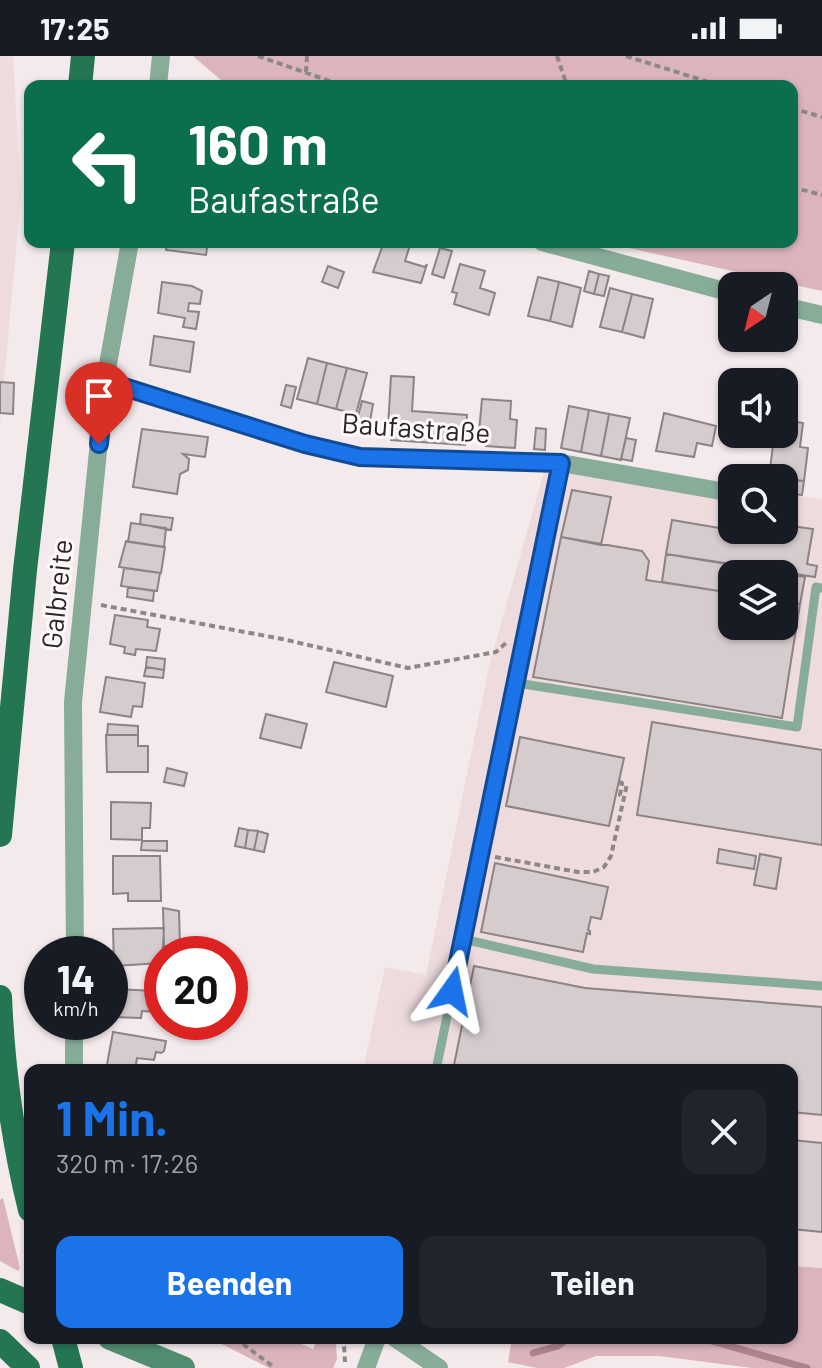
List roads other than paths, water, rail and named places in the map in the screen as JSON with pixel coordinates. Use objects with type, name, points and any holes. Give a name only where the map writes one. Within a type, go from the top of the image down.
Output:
[{"type":"main road","points":[[81,80],[83,56]]},
{"type":"main road","points":[[0,835],[25,570],[62,248]]},
{"type":"main road","points":[[0,997],[18,1161],[24,1186]]},
{"type":"main road","points":[[0,1182],[18,1161]]},
{"type":"main road","points":[[18,1161],[24,1174]]},
{"type":"main road","points":[[0,1290],[24,1300]]},
{"type":"main road","points":[[0,1341],[28,1368]]},
{"type":"main road","points":[[65,1344],[71,1368]]},
{"type":"main road","points":[[124,1344],[176,1367]]},
{"type":"main road","points":[[147,1344],[176,1367]]},
{"type":"street","points":[[159,80],[161,56]]},
{"type":"street","name":"Galbreite","points":[[75,936],[73,702],[105,381],[129,248]]},
{"type":"street","points":[[564,248],[718,289]]},
{"type":"street","points":[[798,309],[822,315]]},
{"type":"street","name":"Baufastraße","points":[[105,381],[305,444],[360,457],[561,463],[718,491]]},
{"type":"street","points":[[74,1040],[74,1064]]},
{"type":"street","points":[[366,1368],[375,1344]]},
{"type":"street","points":[[404,1344],[439,1368]]},
{"type":"lane","points":[[437,1064],[561,463]]},
{"type":"lane","points":[[517,683],[797,727],[816,587],[822,588]]},
{"type":"lane","points":[[463,939],[593,969],[822,986]]},
{"type":"waterway","points":[[533,1353],[561,1344]]},
{"type":"waterway","points":[[722,1344],[807,1368]]}]
